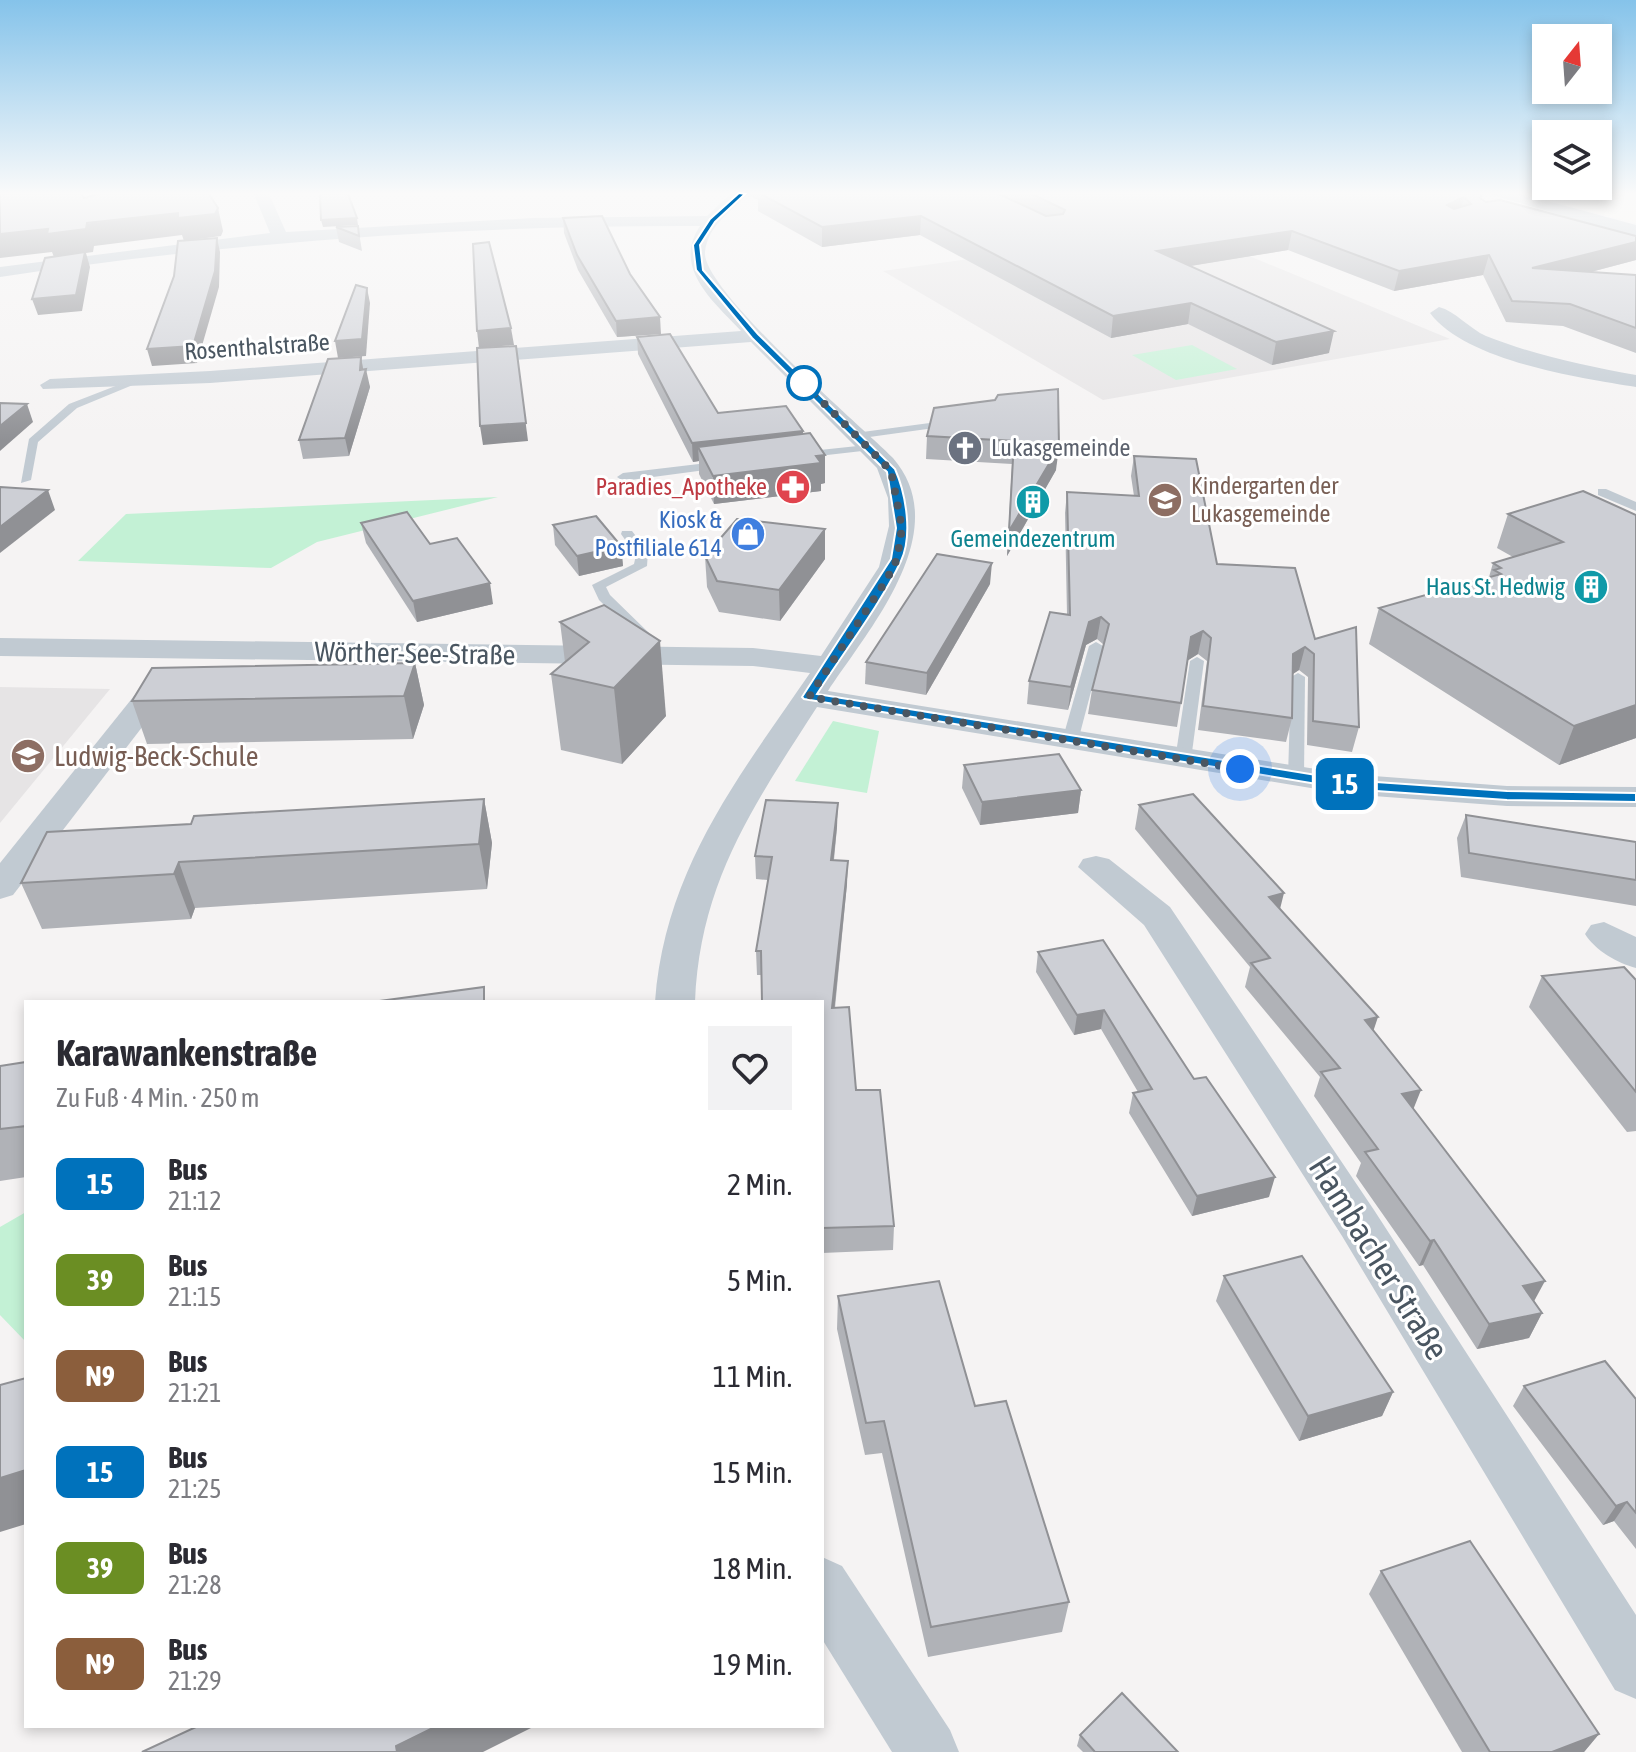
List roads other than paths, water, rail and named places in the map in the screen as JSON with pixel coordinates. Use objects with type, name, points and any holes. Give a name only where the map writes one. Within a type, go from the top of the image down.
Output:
[{"type":"street","points":[[675,1000],[682,941],[715,844],[729,817],[897,559],[902,528],[898,492],[891,471],[755,336],[704,276]]},
{"type":"street","points":[[1439,313],[1452,326],[1533,358],[1593,374],[1636,381]]},
{"type":"street","name":"Rosenthalstraße","points":[[50,385],[135,382],[755,336]]},
{"type":"street","name":"Wörther-See-Straße","points":[[0,647],[753,657],[829,666]]},
{"type":"street","points":[[0,887],[186,650]]},
{"type":"street","points":[[809,697],[1296,777],[1507,796],[1636,797]]},
{"type":"street","name":"Hambacher Straße","points":[[1096,867],[1157,916],[1358,1223],[1636,1669]]},
{"type":"street","points":[[1604,934],[1636,955]]},
{"type":"street","points":[[824,1589],[928,1752]]},
{"type":"lane","points":[[25,480],[33,441],[53,423],[73,406],[135,382]]},
{"type":"lane","points":[[791,457],[960,422]]},
{"type":"lane","points":[[623,477],[745,462]]},
{"type":"lane","points":[[1602,492],[1636,507]]},
{"type":"lane","points":[[627,534],[643,555],[640,566],[599,585],[604,597],[663,655]]},
{"type":"lane","points":[[1070,741],[1096,646]]},
{"type":"lane","points":[[1183,760],[1197,661]]},
{"type":"lane","points":[[1296,777],[1298,677]]},
{"type":"place","name":"Lukasgemeinde","points":[[965,448]]},
{"type":"place","name":"Paradies_Apotheke","points":[[793,487]]},
{"type":"place","name":"Kindergarten der Lukasgemeinde","points":[[1165,500]]},
{"type":"place","name":"Gemeindezentrum","points":[[1033,502]]},
{"type":"place","name":"Kiosk & Postfiliale 614","points":[[748,534]]},
{"type":"place","name":"Haus St. Hedwig","points":[[1591,587]]},
{"type":"place","name":"Ludwig-Beck-Schule","points":[[28,756]]}]
